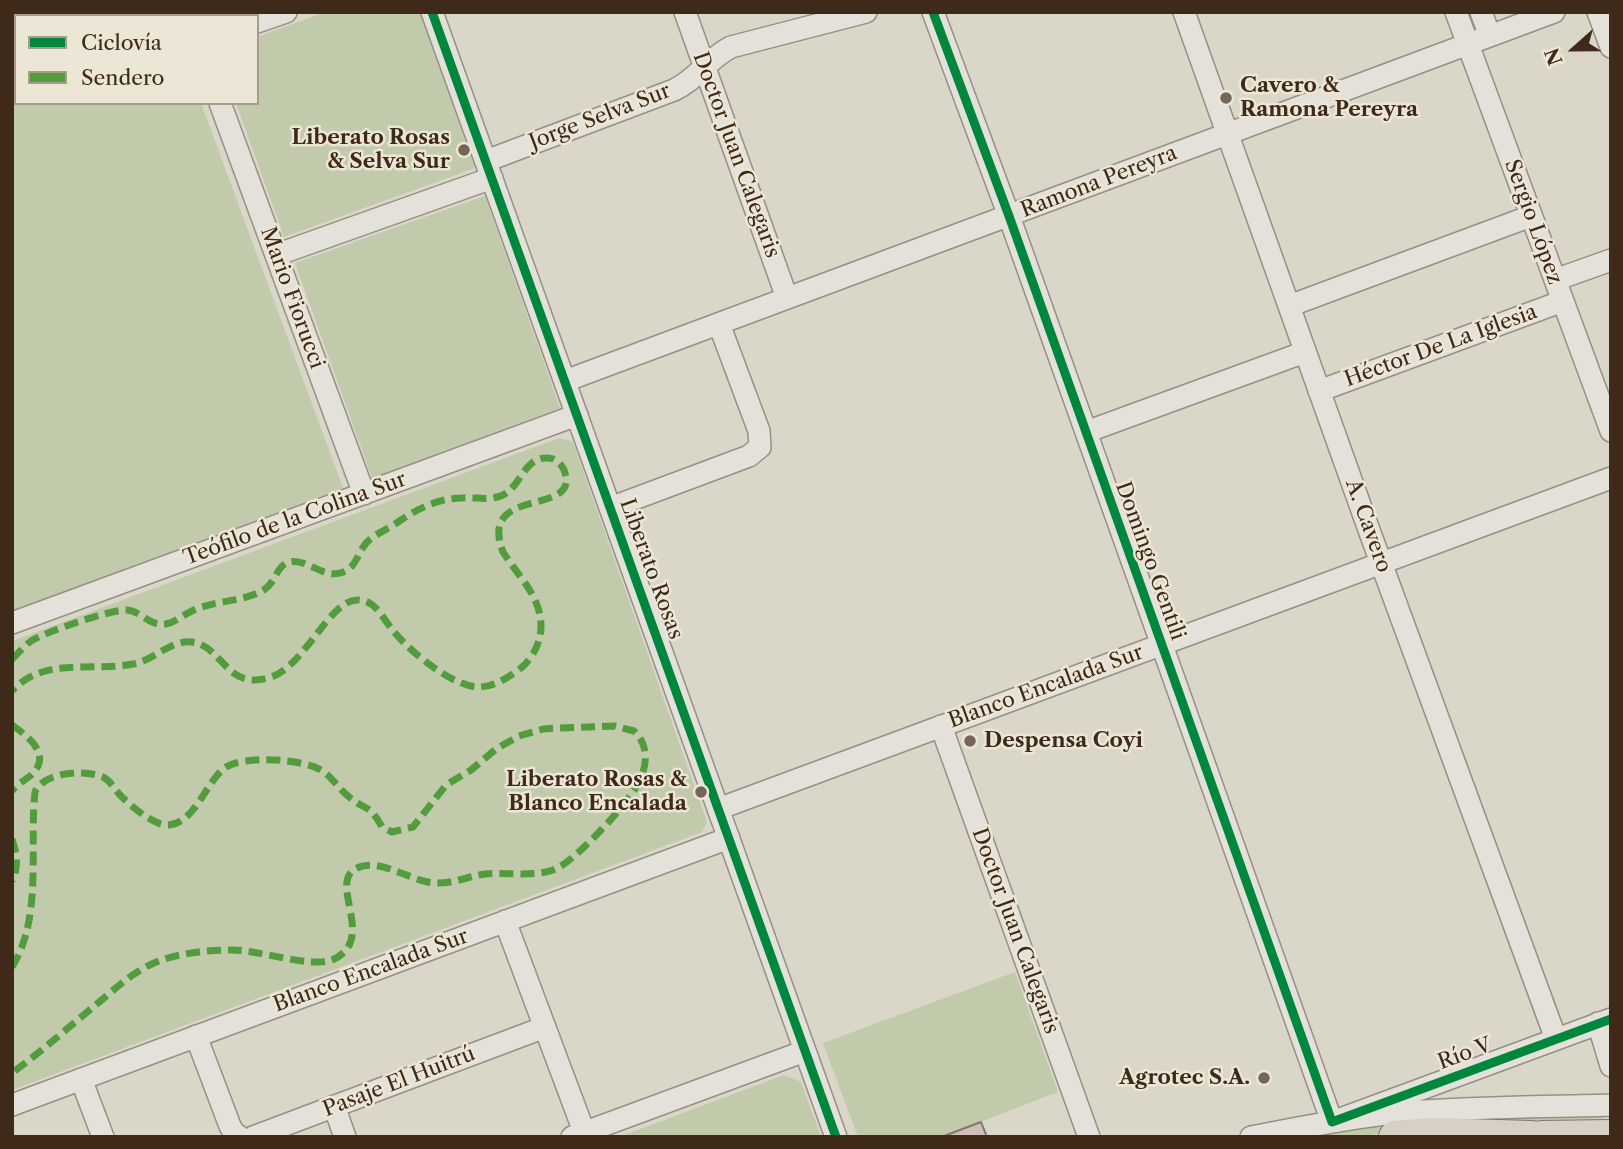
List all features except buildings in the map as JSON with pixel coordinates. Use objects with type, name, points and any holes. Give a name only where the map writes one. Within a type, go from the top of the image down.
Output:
[{"type":"highway","points":[[1395,1137],[1438,1134],[1532,1137]]},
{"type":"highway","points":[[1542,1137],[1611,1136]]},
{"type":"street","points":[[259,21],[286,12]]},
{"type":"street","name":"Liberato Rosas","points":[[432,12],[836,1137]]},
{"type":"street","name":"Doctor Juan Calegaris","points":[[685,12],[787,298]]},
{"type":"street","name":"Jorge Selva Sur","points":[[276,255],[489,169],[674,90],[684,85],[725,50],[737,45],[866,12]]},
{"type":"street","name":"Domingo Gentili","points":[[933,12],[1009,216],[1332,1122]]},
{"type":"street","name":"A. Cavero","points":[[1184,12],[1381,563],[1556,1039]]},
{"type":"street","name":"Sergio López","points":[[1456,12],[1611,431]]},
{"type":"street","points":[[1481,12],[1490,36]]},
{"type":"street","name":"Ramona Pereyra","points":[[565,381],[1554,12]]},
{"type":"street","points":[[1598,12],[1611,47]]},
{"type":"street","name":"Mario Fiorucci","points":[[221,105],[364,494]]},
{"type":"street","points":[[1289,306],[1531,216]]},
{"type":"street","name":"Héctor De La Iglesia","points":[[1555,280],[1611,260]]},
{"type":"street","name":"Héctor De La Iglesia","points":[[1319,391],[1563,301]]},
{"type":"street","points":[[610,508],[749,456],[760,447],[759,431],[719,324]]},
{"type":"street","points":[[1086,432],[1305,352]]},
{"type":"street","name":"Teófilo de la Colina Sur","points":[[12,623],[577,415]]},
{"type":"street","name":"Blanco Encalada Sur","points":[[718,809],[1611,478]]},
{"type":"street","name":"Doctor Juan Calegaris","points":[[941,726],[1089,1137]]},
{"type":"street","name":"Blanco Encalada Sur","points":[[12,1105],[729,838]]},
{"type":"street","points":[[505,921],[545,1027],[581,1135],[805,1051]]},
{"type":"street","points":[[1604,1021],[1611,1066]]},
{"type":"street","name":"Río V","points":[[1332,1122],[1604,1021]]},
{"type":"street","name":"Pasaje El Huitrú","points":[[253,1137],[545,1027]]},
{"type":"street","points":[[196,1036],[230,1126],[240,1137]]},
{"type":"street","points":[[81,1079],[103,1137]]},
{"type":"street","points":[[1251,1137],[1332,1122],[1439,1110],[1611,1105]]},
{"type":"street","points":[[334,1106],[345,1137]]},
{"type":"green space","points":[[12,12],[168,12],[14,14],[14,105],[202,105],[343,488],[12,611]]},
{"type":"green space","points":[[326,12],[420,12],[475,168],[284,237],[237,105],[259,105],[259,36]]},
{"type":"green space","points":[[485,196],[560,408],[372,478],[295,263]]},
{"type":"green space","points":[[559,438],[573,442],[707,822],[702,832],[12,1090],[12,641]]},
{"type":"green space","points":[[1015,972],[1058,1092],[941,1137],[858,1137],[823,1043]]},
{"type":"green space","points":[[784,1075],[801,1082],[821,1137],[619,1137]]},
{"type":"green space","points":[[1602,1115],[1607,1125],[1412,1129],[1356,1137],[1290,1137],[1429,1119]]},
{"type":"marked path","points":[[12,659],[28,643],[39,637],[108,613],[127,610],[155,623],[166,624],[203,607],[249,596],[269,586],[281,567],[289,562],[302,563],[327,573],[340,573],[352,566],[371,539],[428,505],[453,498],[503,495],[527,467],[539,459],[554,459],[565,474],[564,489],[555,496],[513,510],[503,519],[499,532],[503,552],[533,596],[540,615],[541,632],[536,649],[521,668],[495,683],[478,687],[445,675],[402,641],[374,607],[357,600],[346,603],[336,611],[293,662],[268,678],[242,678],[202,645],[183,642],[133,664],[69,667],[39,673],[12,691]]},
{"type":"marked path","points":[[12,725],[35,745],[40,758],[34,772],[12,791]]},
{"type":"marked path","points":[[12,967],[22,947],[31,904],[35,792],[39,785],[55,776],[86,773],[103,777],[136,809],[148,818],[166,825],[185,818],[226,767],[259,760],[301,763],[325,773],[348,796],[370,811],[382,827],[392,832],[413,827],[446,785],[519,736],[543,729],[615,726],[634,731],[643,744],[644,767],[635,789],[597,834],[573,857],[553,870],[528,874],[485,874],[443,883],[419,880],[374,865],[357,868],[349,875],[347,885],[351,939],[345,951],[332,960],[311,962],[232,950],[193,953],[163,960],[125,981],[12,1073]]},
{"type":"marked path","points":[[12,839],[16,860],[12,881]]},
{"type":"cycle path","points":[[432,12],[836,1137]]},
{"type":"cycle path","points":[[933,12],[1009,216],[1332,1122],[1611,1019]]},
{"type":"place","name":"Cavero & Ramona Pereyra","points":[[1226,98]]},
{"type":"place","name":"Liberato Rosas & Selva Sur","points":[[464,150]]},
{"type":"place","name":"Despensa Coyi","points":[[970,741]]},
{"type":"place","name":"Liberato Rosas & Blanco Encalada","points":[[701,792]]},
{"type":"place","name":"Agrotec S.A.","points":[[1264,1078]]}]
